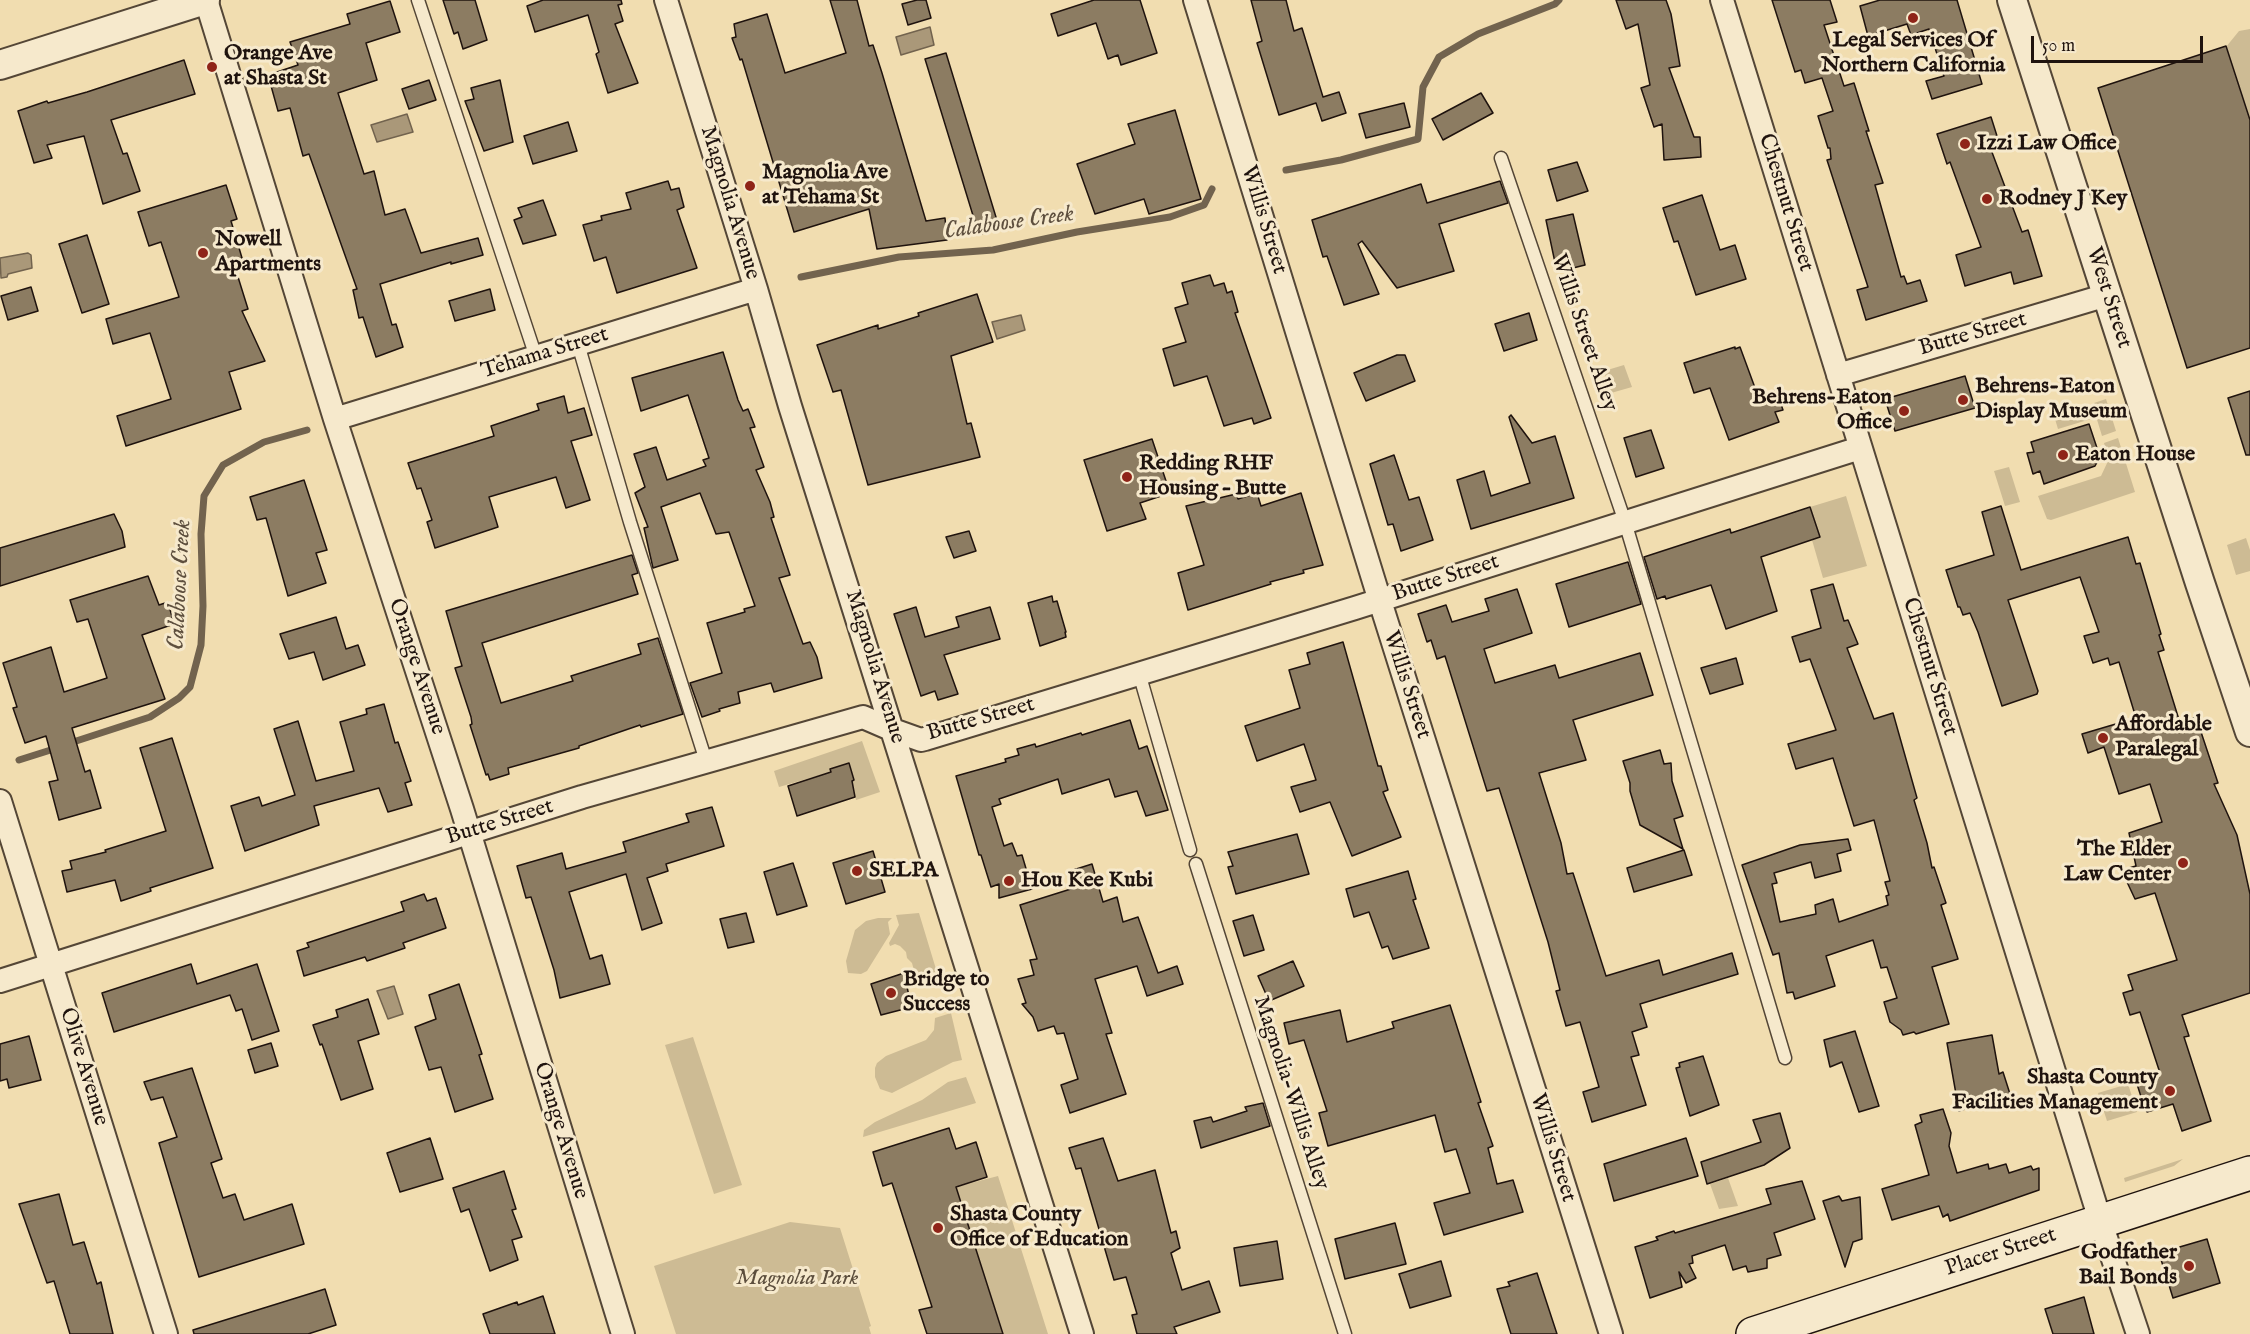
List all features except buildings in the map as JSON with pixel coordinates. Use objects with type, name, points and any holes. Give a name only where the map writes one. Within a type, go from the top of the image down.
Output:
[{"type":"main road","name":"Placer Street","points":[[1753,1334],[2250,1173]]},
{"type":"street","points":[[0,64],[206,0]]},
{"type":"street","name":"Orange Avenue","points":[[206,0],[334,419],[469,833],[623,1334]]},
{"type":"street","name":"Magnolia Avenue","points":[[666,0],[790,406],[1082,1334]]},
{"type":"street","name":"Willis Street","points":[[1195,0],[1380,601],[1611,1334]]},
{"type":"street","name":"Chestnut Street","points":[[1722,0],[2100,1220],[2138,1334]]},
{"type":"street","name":"West Street","points":[[2012,0],[2250,732]]},
{"type":"street","name":"Tehama Street","points":[[334,419],[756,289]]},
{"type":"street","name":"Butte Street","points":[[1838,375],[2107,295]]},
{"type":"street","name":"Butte Street","points":[[0,981],[469,833],[706,761],[863,717],[921,740],[925,739],[1380,601],[1860,448]]},
{"type":"street","name":"Olive Avenue","points":[[0,801],[166,1334]]},
{"type":"lane","points":[[418,0],[536,357]]},
{"type":"lane","name":"Willis Street Alley","points":[[1501,158],[1625,522],[1785,1058]]},
{"type":"lane","points":[[578,344],[632,529],[706,761]]},
{"type":"lane","points":[[1139,673],[1190,850]]},
{"type":"lane","name":"Magnolia-Willis Alley","points":[[1196,864],[1345,1334]]},
{"type":"green space","points":[[2250,29],[2250,120],[2226,47],[2239,31]]},
{"type":"green space","points":[[1624,365],[1632,387],[1611,393],[1604,371]]},
{"type":"green space","points":[[2106,399],[2116,431],[2102,436],[2094,403]]},
{"type":"green space","points":[[2086,410],[2091,419],[2058,429],[2055,419]]},
{"type":"green space","points":[[2118,438],[2135,492],[2051,520],[2047,519],[2038,496],[2101,476],[2109,459],[2104,443]]},
{"type":"green space","points":[[2009,467],[2020,502],[2005,506],[1994,471]]},
{"type":"green space","points":[[1846,496],[1867,566],[1823,578],[1812,540],[1820,537],[1810,507]]},
{"type":"green space","points":[[2246,538],[2250,550],[2250,571],[2236,575],[2227,545]]},
{"type":"green space","points":[[862,741],[880,792],[856,800],[852,781],[854,779],[849,763],[831,769],[831,772],[779,787],[774,771]]},
{"type":"green space","points":[[919,913],[939,979],[918,986],[912,963],[907,958],[906,952],[900,946],[895,944],[890,946],[889,943],[899,925],[896,915]]},
{"type":"green space","points":[[892,918],[888,922],[890,934],[867,971],[861,974],[848,973],[846,961],[855,930],[866,921]]},
{"type":"green space","points":[[951,1013],[962,1060],[953,1062],[892,1093],[880,1089],[875,1077],[877,1063],[886,1056],[926,1040],[934,1030],[935,1018]]},
{"type":"green space","points":[[693,1037],[742,1185],[714,1194],[665,1045]]},
{"type":"green space","points":[[966,1077],[976,1103],[863,1137],[864,1130],[875,1122],[922,1100],[948,1082]]},
{"type":"green space","points":[[2128,1084],[2137,1112],[2107,1121],[2098,1093]]},
{"type":"green space","points":[[2183,1159],[2174,1166],[2125,1182],[2124,1178]]},
{"type":"green space","points":[[998,1176],[1048,1334],[1003,1334],[956,1187]]},
{"type":"green space","points":[[1728,1178],[1738,1206],[1719,1209],[1710,1184]]},
{"type":"green space","name":"Magnolia Park","points":[[790,1222],[840,1228],[871,1326],[869,1327],[871,1334],[676,1334],[654,1266]]},
{"type":"shaded area","points":[[930,27],[934,45],[901,55],[896,37]]},
{"type":"shaded area","points":[[407,114],[413,132],[377,142],[371,125]]},
{"type":"shaded area","points":[[28,253],[31,255],[32,268],[1,278],[0,258]]},
{"type":"shaded area","points":[[1021,315],[1025,330],[997,339],[992,322]]},
{"type":"shaded area","points":[[394,986],[403,1014],[388,1019],[377,991]]},
{"type":"waterway","name":"Calaboose Creek","points":[[1286,170],[1341,160],[1418,139],[1423,87],[1439,57],[1478,34],[1555,4],[1559,0]]},
{"type":"waterway","name":"Calaboose Creek","points":[[801,277],[899,257],[993,250],[1077,232],[1170,217],[1204,205],[1212,189]]},
{"type":"waterway","name":"Calaboose Creek","points":[[67,744],[150,717],[179,698],[190,687],[201,645],[203,606],[201,534],[204,496],[223,465],[264,442],[307,430]]},
{"type":"waterway","name":"Calaboose Creek","points":[[19,760],[57,748]]},
{"type":"place","name":"Legal Services Of Northern California","points":[[1913,18]]},
{"type":"place","name":"Orange Ave at Shasta St","points":[[212,67]]},
{"type":"place","name":"Izzi Law Office","points":[[1965,144]]},
{"type":"place","name":"Magnolia Ave at Tehama St","points":[[750,186]]},
{"type":"place","name":"Rodney J Key","points":[[1987,199]]},
{"type":"place","name":"Nowell Apartments","points":[[203,253]]},
{"type":"place","name":"Behrens-Eaton Display Museum","points":[[1963,400]]},
{"type":"place","name":"Behrens-Eaton Office","points":[[1904,411]]},
{"type":"place","name":"Eaton House","points":[[2063,455]]},
{"type":"place","name":"Redding RHF Housing – Butte","points":[[1127,477]]},
{"type":"place","name":"Affordable Paralegal","points":[[2103,738]]},
{"type":"place","name":"The Elder Law Center","points":[[2183,863]]},
{"type":"place","name":"SELPA","points":[[857,871]]},
{"type":"place","name":"Hou Kee Kubi","points":[[1009,881]]},
{"type":"place","name":"Bridge to Success","points":[[891,993]]},
{"type":"place","name":"Shasta County Facilities Management","points":[[2170,1091]]},
{"type":"place","name":"Shasta County Office of Education","points":[[938,1228]]},
{"type":"place","name":"Godfather Bail Bonds","points":[[2189,1266]]}]
